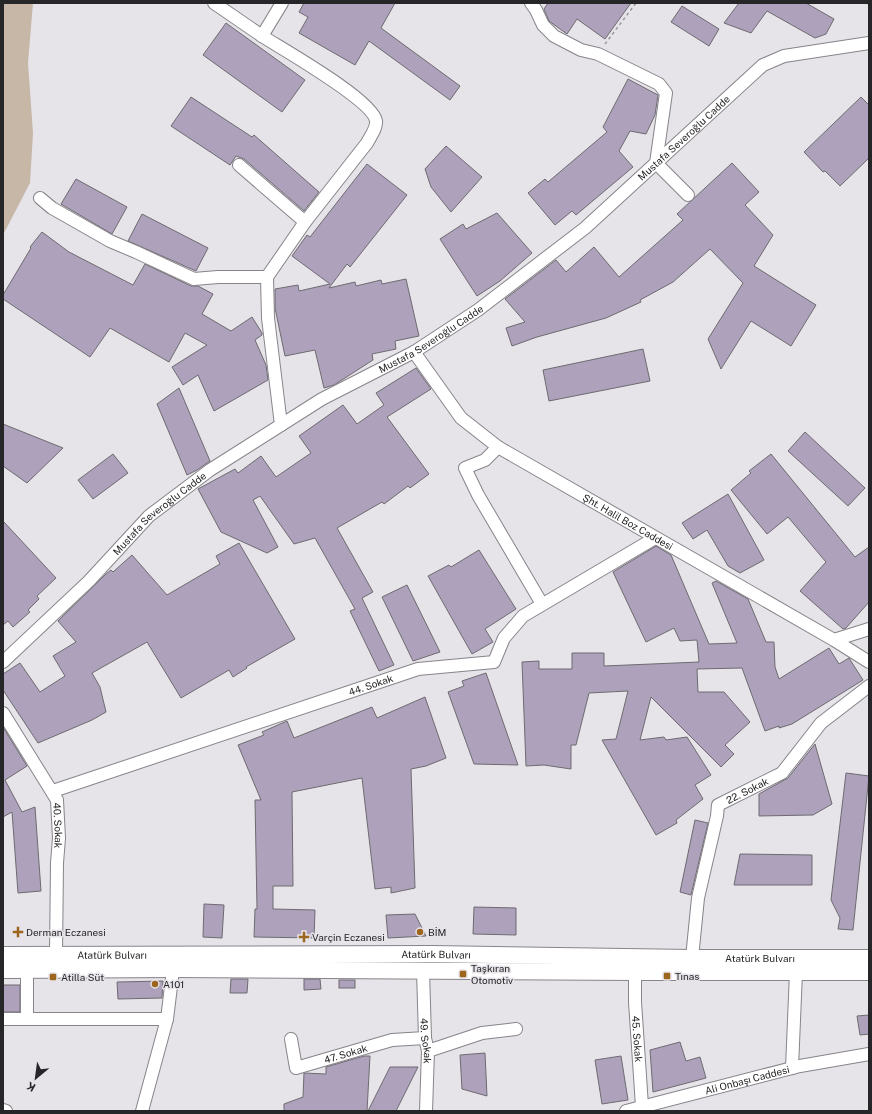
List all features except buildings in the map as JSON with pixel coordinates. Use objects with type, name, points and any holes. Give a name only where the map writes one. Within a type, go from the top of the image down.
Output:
[{"type":"main road","name":"Atatürk Bulvarı","points":[[3,955],[56,954],[174,961],[423,970],[869,972]]},
{"type":"main road","name":"Atatürk Bulvarı","points":[[3,970],[27,970],[174,961],[432,954],[692,958],[869,958]]},
{"type":"street","points":[[214,3],[262,36],[345,89],[370,110],[376,121],[367,143],[305,222],[267,277],[268,318],[281,425]]},
{"type":"street","points":[[262,36],[282,3]]},
{"type":"street","points":[[531,3],[543,25],[554,36],[581,50],[598,54],[659,84],[666,93],[656,163],[688,195]]},
{"type":"street","name":"Mustafa Severoğlu Cadde","points":[[3,662],[89,581],[149,516],[210,470],[322,399],[414,352],[478,310],[585,228],[763,65],[784,56],[869,43]]},
{"type":"street","points":[[239,165],[305,222]]},
{"type":"street","points":[[40,198],[52,208],[110,241],[194,279],[218,277],[267,277]]},
{"type":"street","name":"Şht. Halil Boz Caddesi","points":[[414,352],[461,418],[498,447],[834,640],[869,662]]},
{"type":"street","points":[[498,447],[485,460],[465,468],[478,495],[542,604]]},
{"type":"street","name":"44. Sokak","points":[[53,791],[418,669],[494,662],[504,638],[523,616],[655,538]]},
{"type":"street","points":[[834,640],[869,629]]},
{"type":"street","name":"22. Sokak","points":[[692,958],[698,898],[717,816],[718,805],[782,773],[821,723],[869,686]]},
{"type":"street","name":"40. Sokak","points":[[3,713],[53,791],[57,800],[59,838],[57,863],[56,954]]},
{"type":"street","points":[[142,1111],[167,1019],[174,961]]},
{"type":"street","points":[[27,970],[27,1019]]},
{"type":"street","name":"49. Sokak","points":[[423,970],[425,1038],[428,1051],[426,1111]]},
{"type":"street","name":"45. Sokak","points":[[635,972],[635,1002],[642,1106]]},
{"type":"street","points":[[792,1068],[796,972]]},
{"type":"street","points":[[3,1019],[167,1019]]},
{"type":"street","points":[[428,1051],[482,1033],[516,1029]]},
{"type":"street","name":"47. Sokak","points":[[291,1039],[296,1068],[392,1040],[425,1038]]},
{"type":"street","name":"Ali Onbaşı Caddesi","points":[[626,1111],[792,1068],[869,1054]]},
{"type":"path","points":[[598,54],[636,3]]},
{"type":"shaded area","points":[[3,3],[33,3],[28,63],[33,133],[30,183],[3,235]]},
{"type":"place","name":"Derman Eczanesi","points":[[18,932]]},
{"type":"place","name":"BİM","points":[[420,932]]},
{"type":"place","name":"Varçin Eczanesi","points":[[304,937]]},
{"type":"place","name":"Taşkıran Otomotiv","points":[[463,974]]},
{"type":"place","name":"Tınas","points":[[667,976]]},
{"type":"place","name":"Atilla Süt","points":[[53,977]]},
{"type":"place","name":"A101","points":[[155,984]]}]
